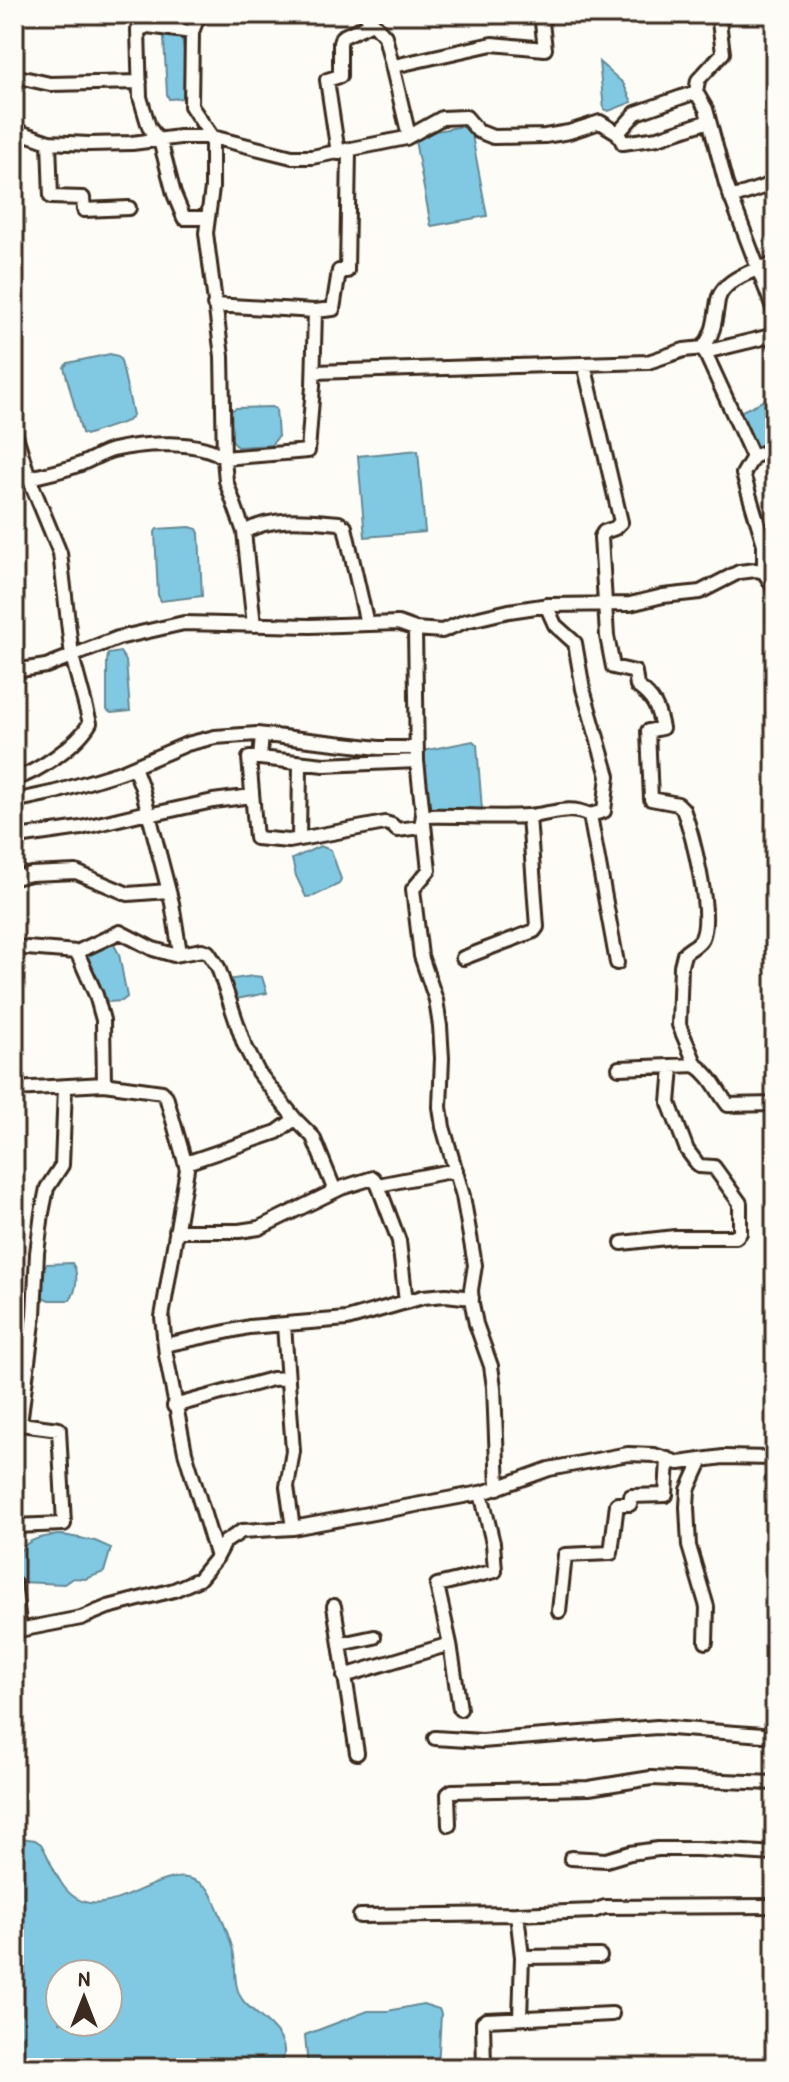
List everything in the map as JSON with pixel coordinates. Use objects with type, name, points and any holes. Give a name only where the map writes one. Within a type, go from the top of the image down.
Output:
[{"type":"street","points":[[199,14],[192,32],[191,106],[212,137],[212,188],[206,233],[222,356],[224,458],[229,493],[244,532],[254,625]]},
{"type":"street","points":[[394,66],[492,44],[545,49],[541,14]]},
{"type":"street","points":[[718,14],[723,53],[698,80],[696,92],[706,109],[731,198],[775,313]]},
{"type":"street","points":[[214,305],[315,311],[333,309],[339,271],[347,271],[343,152],[327,80],[340,76],[342,37],[368,18],[385,36],[409,136]]},
{"type":"street","points":[[192,32],[148,26],[138,30],[140,97],[149,127],[158,139],[184,218],[208,218]]},
{"type":"street","points":[[14,76],[50,84],[140,82]]},
{"type":"street","points":[[618,133],[636,113],[696,92]]},
{"type":"street","points":[[14,130],[49,142],[106,144],[212,137],[292,157],[343,152],[409,136],[442,118],[455,116],[466,117],[478,131],[493,137],[545,136],[600,122],[618,133],[623,143],[658,138],[709,121]]},
{"type":"street","points":[[49,142],[51,197],[83,198],[84,210],[129,208]]},
{"type":"street","points":[[731,198],[775,183]]},
{"type":"street","points":[[704,350],[712,336],[719,296],[730,283],[758,268],[775,264]]},
{"type":"street","points":[[29,478],[75,466],[113,450],[144,446],[180,444],[216,452],[224,458],[277,456],[308,451],[315,311]]},
{"type":"street","points":[[314,372],[648,362],[684,350],[704,350],[775,335]]},
{"type":"street","points":[[704,350],[753,457]]},
{"type":"street","points":[[584,364],[621,522],[601,537],[607,636],[613,667],[635,672],[637,686],[652,697],[658,709],[662,728],[648,731],[651,799],[678,804],[683,809],[702,882],[704,932],[701,942],[684,954],[679,1025],[696,1065],[719,1088],[728,1105],[775,1104]]},
{"type":"street","points":[[14,429],[29,478],[60,553],[72,656],[89,725],[42,767],[14,779]]},
{"type":"street","points":[[775,448],[753,457],[743,474],[764,544],[764,572],[775,589]]},
{"type":"street","points":[[244,532],[258,525],[283,520],[339,523],[345,527],[367,624]]},
{"type":"street","points":[[14,671],[46,666],[130,635],[184,623],[398,623],[415,629],[442,631],[495,614],[546,605],[630,604],[700,592],[739,572],[764,572]]},
{"type":"street","points":[[424,814],[529,816],[562,809],[580,810],[590,815],[604,811],[608,776],[583,689],[575,643],[555,625],[546,605]]},
{"type":"street","points":[[775,606],[775,626]]},
{"type":"street","points":[[415,629],[416,755],[429,870],[413,889],[421,956],[436,1000],[440,1026],[441,1117],[463,1196],[475,1265],[472,1298],[476,1324],[491,1366],[494,1387],[498,1488]]},
{"type":"street","points":[[14,862],[18,837],[14,803],[134,767],[187,744],[215,737],[262,735],[416,755]]},
{"type":"street","points":[[260,758],[262,735]]},
{"type":"street","points":[[416,755],[324,765],[249,758],[256,838],[289,841],[385,823],[397,830],[421,827],[424,814]]},
{"type":"street","points":[[299,839],[300,763]]},
{"type":"street","points":[[134,767],[168,891],[180,953]]},
{"type":"street","points":[[18,837],[252,796]]},
{"type":"street","points":[[590,815],[617,963]]},
{"type":"street","points":[[463,958],[534,931],[537,927],[529,816]]},
{"type":"street","points":[[14,878],[76,872],[128,894],[168,891]]},
{"type":"street","points":[[14,947],[77,952],[120,932],[153,949],[174,955],[202,950],[208,952],[218,967],[244,1044],[258,1072],[316,1142],[335,1191]]},
{"type":"street","points":[[77,952],[103,1020],[104,1084]]},
{"type":"street","points":[[14,1065],[14,1091],[104,1084],[162,1092],[166,1096],[186,1163],[162,1317],[165,1345],[185,1452],[217,1557]]},
{"type":"street","points":[[619,1068],[696,1065]]},
{"type":"street","points":[[622,1243],[675,1237],[736,1237],[740,1233],[740,1203],[714,1167],[699,1166],[687,1150],[669,1103],[672,1067]]},
{"type":"street","points":[[14,1526],[64,1524],[59,1429],[20,1424],[34,1315],[42,1213],[47,1188],[62,1165],[65,1087]]},
{"type":"street","points":[[186,1163],[277,1132],[295,1119]]},
{"type":"street","points":[[378,1185],[456,1170]]},
{"type":"street","points":[[176,1231],[259,1228],[335,1191],[373,1178],[399,1241],[406,1302]]},
{"type":"street","points":[[165,1345],[232,1330],[347,1319],[406,1302],[446,1295],[472,1298]]},
{"type":"street","points":[[284,1325],[293,1451],[287,1487],[293,1528]]},
{"type":"street","points":[[174,1406],[272,1379],[288,1378]]},
{"type":"street","points":[[14,1583],[17,1630],[81,1618],[108,1607],[174,1590],[199,1579],[225,1542],[242,1531],[293,1528],[481,1493],[549,1469],[628,1454],[654,1455],[679,1463],[723,1457],[772,1458],[775,1461]]},
{"type":"street","points":[[559,1611],[565,1555],[611,1553],[617,1504],[630,1504],[631,1496],[666,1495],[668,1459]]},
{"type":"street","points":[[701,1461],[688,1490],[687,1507],[689,1546],[707,1607],[706,1642]]},
{"type":"street","points":[[460,1709],[437,1585],[495,1571],[493,1543],[481,1493]]},
{"type":"street","points":[[334,1606],[357,1753]]},
{"type":"street","points":[[341,1644],[374,1637]]},
{"type":"street","points":[[344,1676],[450,1644]]},
{"type":"street","points":[[435,1738],[482,1741],[657,1727],[775,1736]]},
{"type":"street","points":[[449,1825],[448,1794],[452,1791],[589,1788],[651,1778],[775,1783]]},
{"type":"street","points":[[571,1858],[606,1860],[658,1849],[775,1854]]},
{"type":"street","points":[[360,1916],[517,1914],[593,1911],[605,1907],[775,1906]]},
{"type":"street","points":[[517,1914],[522,1957],[520,2018]]},
{"type":"street","points":[[522,1957],[600,1956]]},
{"type":"street","points":[[484,2068],[483,2022],[612,2014]]},
{"type":"water","points":[[181,35],[186,60],[183,98],[169,99],[167,94],[164,38]]},
{"type":"water","points":[[599,62],[623,83],[632,102],[609,111],[604,109]]},
{"type":"water","points":[[470,125],[487,216],[431,226],[414,135]]},
{"type":"water","points":[[110,354],[118,356],[121,361],[133,415],[128,421],[86,435],[82,433],[64,367],[68,363]]},
{"type":"water","points":[[775,395],[775,445],[759,452],[738,413]]},
{"type":"water","points":[[236,408],[276,409],[278,437],[271,445],[237,447],[228,434],[228,412]]},
{"type":"water","points":[[418,450],[425,532],[365,537],[358,456]]},
{"type":"water","points":[[190,527],[199,533],[202,596],[161,601],[158,595],[155,532],[157,529]]},
{"type":"water","points":[[120,652],[126,661],[130,711],[111,713],[107,710],[108,654]]},
{"type":"water","points":[[473,741],[477,745],[482,810],[427,812],[422,751]]},
{"type":"water","points":[[320,846],[331,850],[341,879],[339,884],[306,897],[292,859]]},
{"type":"water","points":[[112,941],[119,954],[127,997],[122,1001],[108,1002],[100,994],[82,955]]},
{"type":"water","points":[[262,977],[267,993],[231,1000],[227,980]]},
{"type":"water","points":[[72,1263],[76,1282],[70,1300],[49,1300],[40,1296],[43,1267],[47,1264]]},
{"type":"water","points":[[63,1535],[95,1541],[111,1548],[104,1572],[85,1579],[73,1578],[64,1584],[21,1582],[17,1560],[25,1545],[41,1538]]},
{"type":"water","points":[[14,1837],[41,1844],[64,1887],[79,1900],[95,1904],[112,1901],[165,1880],[181,1877],[205,1886],[214,1900],[230,1942],[241,1998],[275,2031],[284,2047],[280,2068],[14,2068]]},
{"type":"water","points":[[423,2004],[439,2009],[441,2014],[438,2068],[308,2068],[305,2035],[368,2011],[388,2011]]}]
